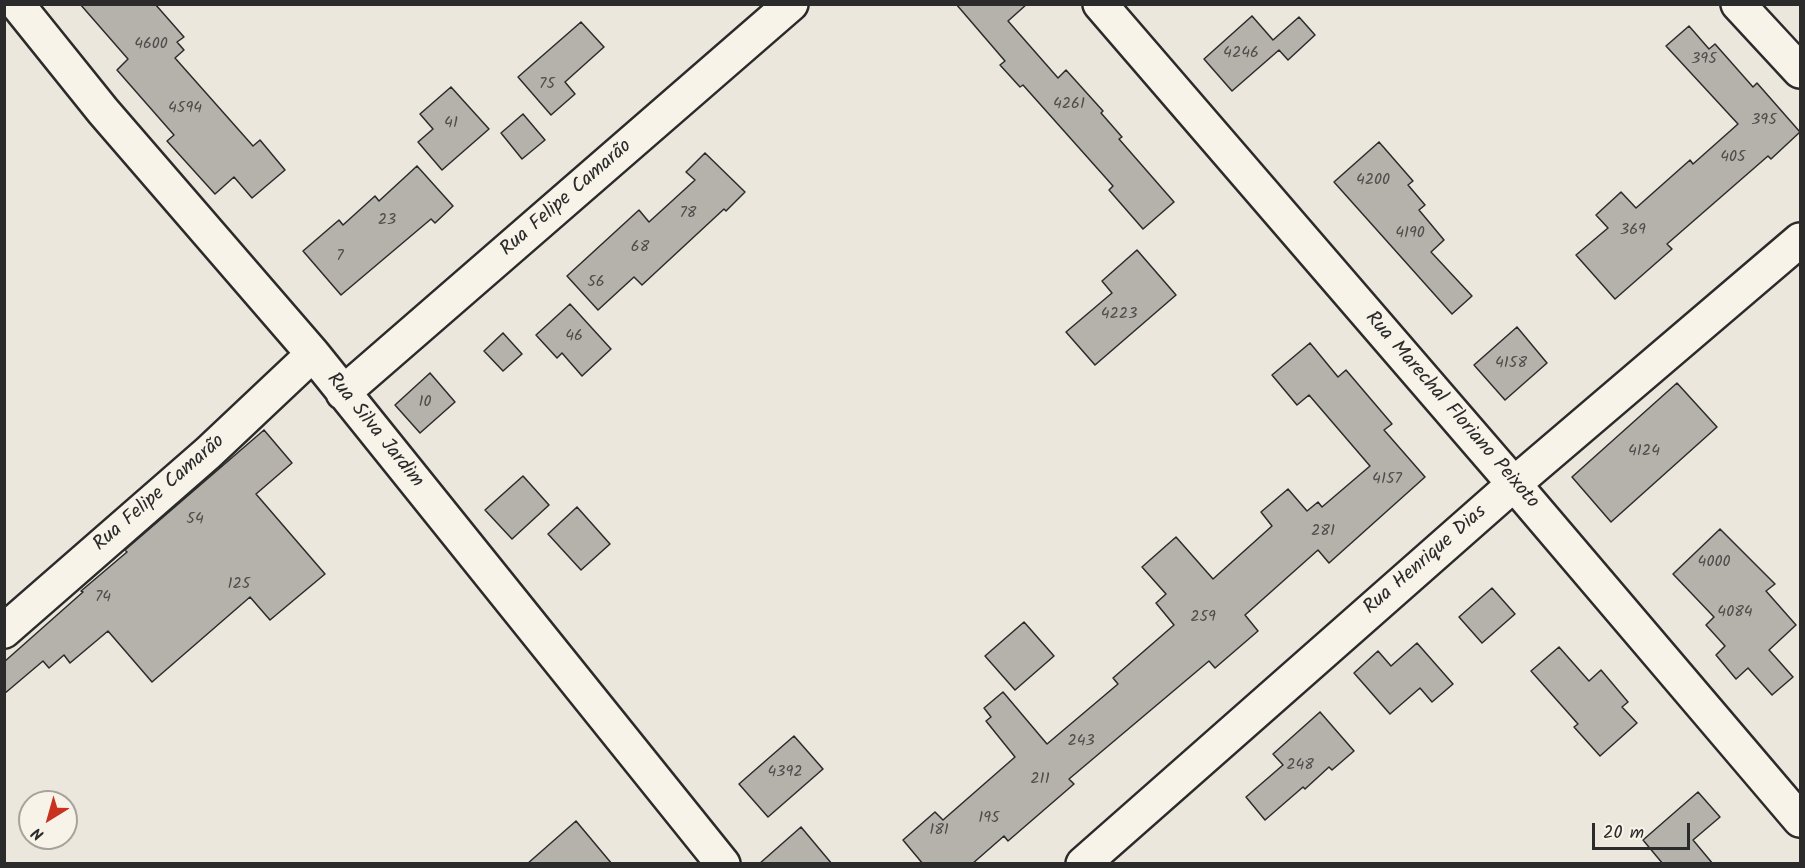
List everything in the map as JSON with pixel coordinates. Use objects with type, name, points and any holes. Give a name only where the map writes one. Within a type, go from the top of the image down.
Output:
[{"type":"street","name":"Rua Silva Jardim","points":[[16,4],[103,111],[313,354],[723,864]]},
{"type":"street","name":"Rua Felipe Camarão","points":[[343,393],[791,4]]},
{"type":"street","name":"Rua Marechal Floriano Peixoto","points":[[1100,4],[1800,820]]},
{"type":"street","points":[[1738,4],[1800,71]]},
{"type":"street","name":"Rua Henrique Dias","points":[[1083,864],[1514,484],[1800,240]]},
{"type":"street","name":"Rua Felipe Camarão","points":[[4,631],[208,453],[313,354]]},
{"type":"building","points":[[80,4],[155,4],[184,37],[177,42],[184,50],[175,58],[253,146],[260,140],[285,170],[252,198],[234,177],[215,194],[167,141],[174,135],[117,70],[128,59]]},
{"type":"building","points":[[956,4],[1027,4],[1008,21],[1058,78],[1066,70],[1103,111],[1101,113],[1122,137],[1119,139],[1174,202],[1143,229],[1109,190],[1113,186],[1023,85],[1020,87],[1000,65],[1005,61]]},
{"type":"building","points":[[1252,16],[1273,40],[1299,17],[1315,35],[1288,60],[1279,50],[1232,91],[1204,59]]},
{"type":"building","points":[[581,22],[604,47],[565,82],[575,94],[551,115],[518,77]]},
{"type":"building","points":[[1689,26],[1709,49],[1715,44],[1753,87],[1757,83],[1800,132],[1771,159],[1768,156],[1667,244],[1672,249],[1615,299],[1576,255],[1608,228],[1596,215],[1621,192],[1636,208],[1690,160],[1693,164],[1738,124],[1666,46]]},
{"type":"building","points":[[451,87],[489,129],[442,170],[418,142],[433,129],[420,114]]},
{"type":"building","points":[[523,114],[545,140],[522,159],[501,133]]},
{"type":"building","points":[[1379,142],[1413,181],[1408,185],[1425,205],[1419,210],[1444,240],[1431,252],[1472,296],[1452,314],[1334,182]]},
{"type":"building","points":[[705,153],[745,192],[642,285],[634,277],[598,310],[567,276],[639,210],[649,222],[695,180],[686,172]]},
{"type":"building","points":[[417,166],[453,206],[435,223],[431,219],[341,295],[303,251],[339,220],[343,225],[375,196],[379,201]]},
{"type":"building","points":[[1137,250],[1176,295],[1095,365],[1066,332],[1112,293],[1102,281]]},
{"type":"building","points":[[570,304],[611,349],[582,376],[562,353],[557,358],[536,335]]},
{"type":"building","points":[[1517,327],[1547,363],[1505,400],[1474,365]]},
{"type":"building","points":[[503,333],[522,354],[503,371],[484,351]]},
{"type":"building","points":[[1310,343],[1338,377],[1346,370],[1392,424],[1384,430],[1425,477],[1329,563],[1318,550],[1245,615],[1258,631],[1215,668],[1209,661],[1069,779],[1074,784],[1008,841],[1004,836],[972,864],[923,864],[903,840],[935,812],[943,820],[1015,757],[986,721],[991,717],[984,708],[1003,692],[1047,744],[1118,684],[1113,678],[1174,625],[1156,603],[1166,594],[1142,567],[1176,537],[1213,579],[1272,526],[1261,512],[1288,489],[1307,511],[1318,502],[1322,507],[1370,466],[1309,395],[1297,405],[1272,375]]},
{"type":"building","points":[[430,373],[455,402],[420,433],[395,405]]},
{"type":"building","points":[[1677,383],[1717,427],[1611,522],[1572,477]]},
{"type":"building","points":[[264,430],[292,463],[256,494],[325,574],[270,620],[250,597],[152,682],[108,631],[70,663],[64,655],[49,668],[43,661],[4,694],[4,662],[127,552],[125,550]]},
{"type":"building","points":[[523,476],[549,505],[512,539],[485,510]]},
{"type":"building","points":[[577,507],[610,544],[581,570],[548,534]]},
{"type":"building","points":[[1720,529],[1775,584],[1766,591],[1796,625],[1769,650],[1793,677],[1772,695],[1748,668],[1736,679],[1716,655],[1725,646],[1706,625],[1714,617],[1673,574]]},
{"type":"building","points":[[1492,588],[1515,614],[1482,643],[1459,617]]},
{"type":"building","points":[[1024,622],[1054,656],[1015,690],[985,656]]},
{"type":"building","points":[[1417,643],[1453,684],[1432,702],[1420,688],[1390,714],[1354,673],[1378,651],[1391,666]]},
{"type":"building","points":[[1559,647],[1589,681],[1601,670],[1628,702],[1622,707],[1637,723],[1600,756],[1574,727],[1578,724],[1531,671]]},
{"type":"building","points":[[1320,712],[1354,751],[1332,770],[1329,767],[1305,789],[1303,787],[1265,820],[1246,797],[1283,765],[1273,754]]},
{"type":"building","points":[[794,736],[823,769],[768,817],[739,784]]},
{"type":"building","points":[[1698,792],[1720,817],[1693,840],[1713,864],[1663,864],[1643,840]]},
{"type":"building","points":[[576,821],[612,864],[527,864]]},
{"type":"building","points":[[801,827],[832,864],[759,864]]}]
